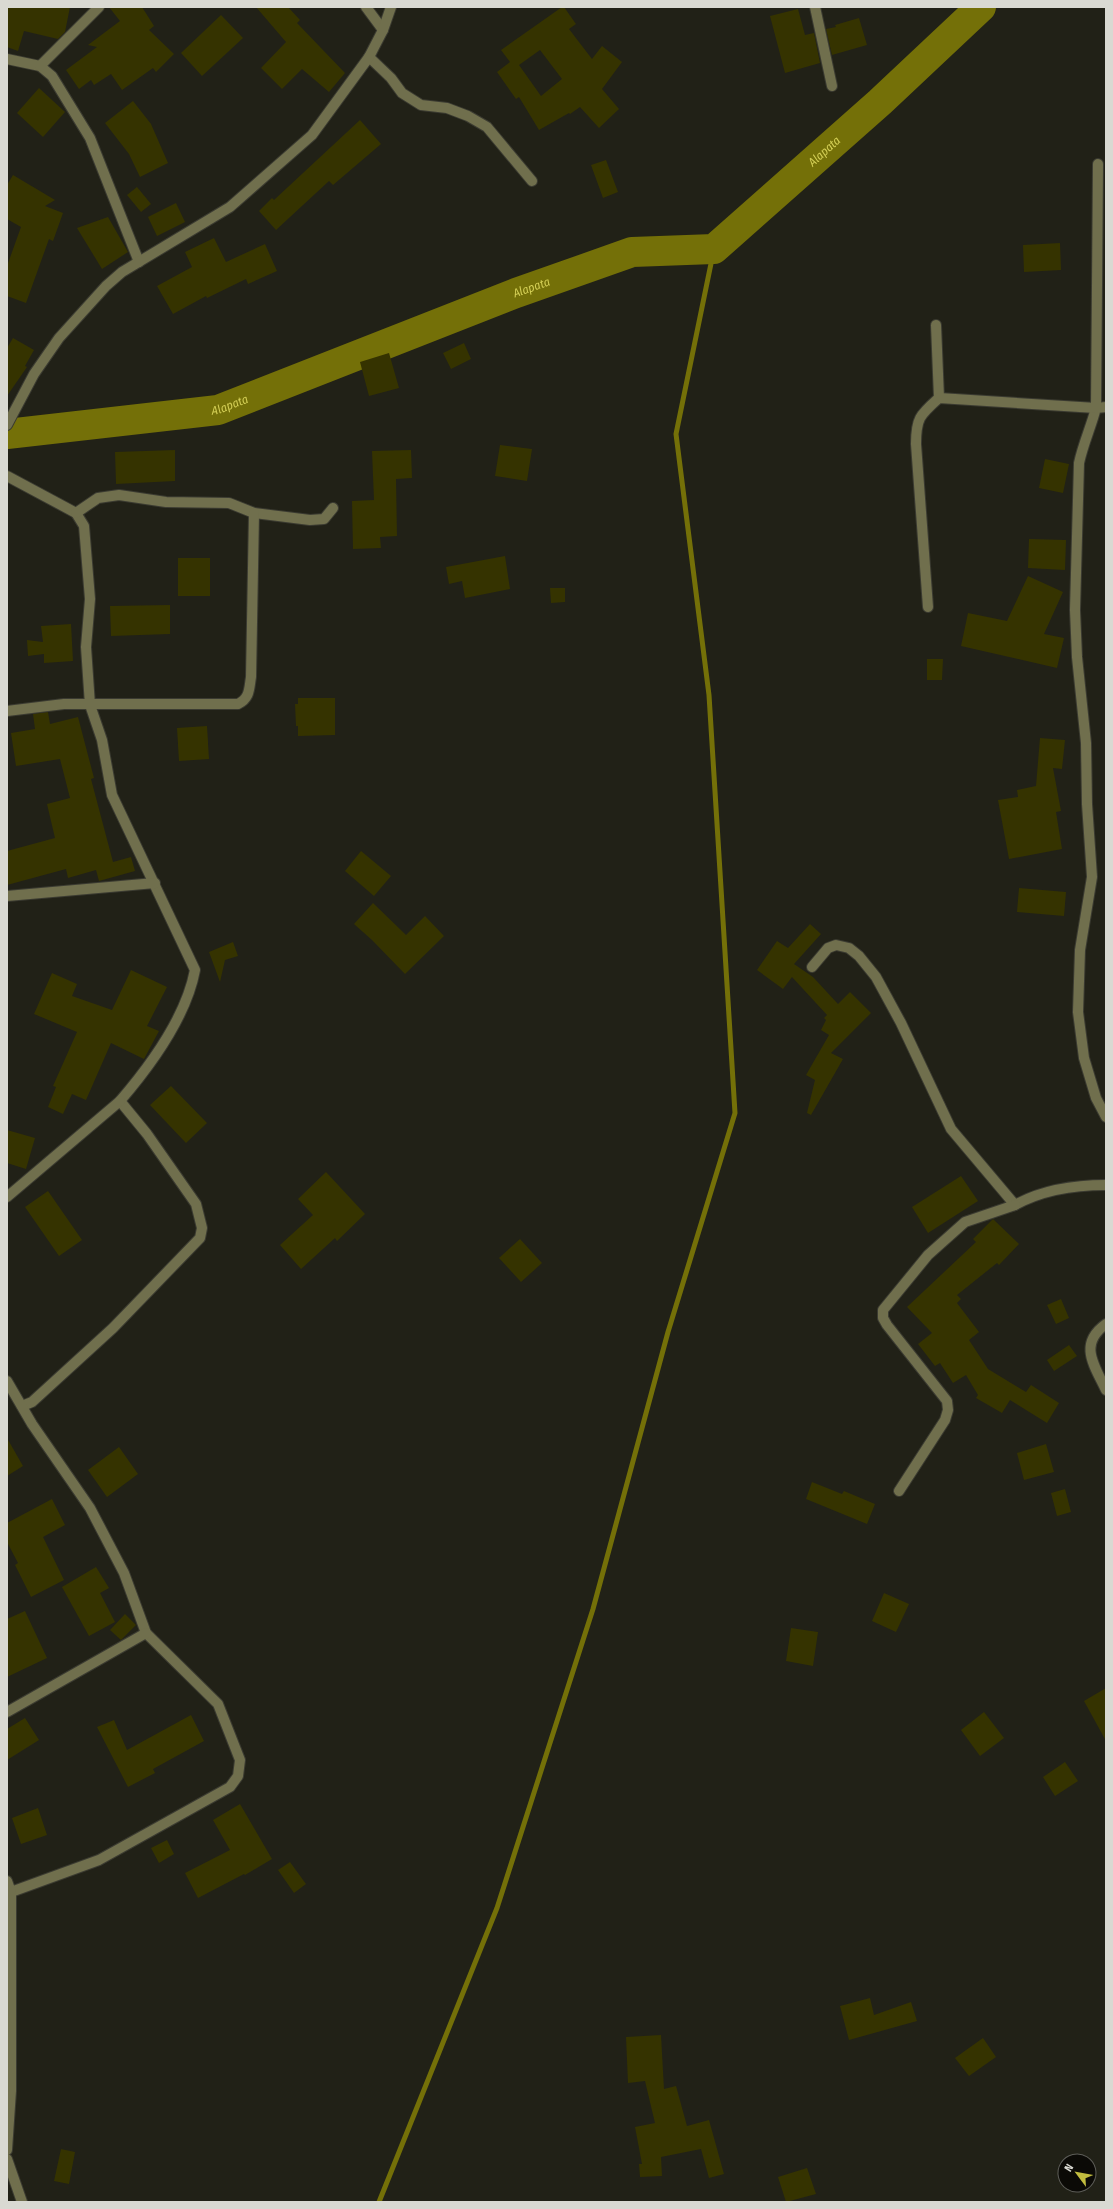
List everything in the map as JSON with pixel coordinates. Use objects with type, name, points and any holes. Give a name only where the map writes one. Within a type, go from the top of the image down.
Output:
[{"type":"street","points":[[40,66],[99,7]]},
{"type":"street","points":[[366,7],[383,30]]},
{"type":"street","points":[[7,425],[34,374],[58,338],[106,286],[122,272],[230,207],[312,135],[369,57],[383,30],[391,7]]},
{"type":"street","points":[[815,7],[832,86]]},
{"type":"street","points":[[369,57],[391,78],[402,93],[421,105],[447,108],[468,116],[487,128],[532,181]]},
{"type":"street","points":[[7,59],[40,66],[52,76],[90,138],[139,262]]},
{"type":"street","points":[[1098,164],[1101,407],[1084,440],[1079,463],[1075,610],[1077,657],[1086,743],[1087,804],[1092,877],[1080,950],[1078,1012],[1084,1058],[1096,1098],[1106,1117]]},
{"type":"street","points":[[936,325],[939,398]]},
{"type":"street","points":[[928,607],[916,425],[923,412],[939,398],[1101,407]]},
{"type":"street","points":[[7,476],[76,513],[84,526],[87,544],[90,599],[86,647],[90,705],[102,740],[112,795],[155,883],[194,970],[191,989],[160,1049],[133,1087],[120,1101],[7,1197]]},
{"type":"street","points":[[76,513],[98,498],[119,495],[166,502],[229,503],[254,513],[310,520],[324,518],[333,508]]},
{"type":"street","points":[[7,712],[64,704],[238,704],[245,701],[249,695],[251,677],[254,513]]},
{"type":"street","points":[[7,896],[155,883]]},
{"type":"street","points":[[812,967],[828,948],[836,945],[849,948],[859,956],[876,977],[901,1023],[950,1129],[1015,1205]]},
{"type":"street","points":[[22,1406],[32,1402],[113,1328],[200,1238],[202,1228],[196,1204],[147,1134],[120,1101]]},
{"type":"street","points":[[899,1491],[945,1420],[948,1410],[947,1401],[887,1325],[883,1318],[883,1310],[928,1255],[965,1222],[1015,1205],[1031,1196],[1081,1184],[1106,1185]]},
{"type":"street","points":[[1106,1324],[1096,1331],[1091,1343],[1091,1358],[1106,1390]]},
{"type":"street","points":[[7,1381],[90,1508],[124,1573],[146,1632],[218,1704],[240,1760],[238,1776],[230,1787],[99,1860],[11,1892]]},
{"type":"street","points":[[7,1712],[146,1632]]},
{"type":"street","points":[[7,1881],[11,1892],[8,1986],[11,2091],[7,2150]]},
{"type":"street","points":[[7,2159],[22,2202]]},
{"type":"building","points":[[7,7],[70,7],[65,32],[58,39],[24,31],[18,51],[7,47]]},
{"type":"building","points":[[109,7],[142,7],[154,26],[149,30],[174,54],[156,72],[153,68],[122,90],[111,74],[94,85],[91,80],[79,89],[66,70],[97,47],[88,45],[120,21]]},
{"type":"building","points":[[256,7],[288,7],[300,20],[297,23],[345,73],[329,92],[302,69],[282,89],[261,68],[286,42]]},
{"type":"building","points":[[564,7],[576,24],[569,29],[592,59],[602,46],[622,62],[602,89],[619,109],[599,128],[580,107],[570,114],[569,113],[539,130],[519,97],[516,99],[497,72],[510,62],[501,50]],"holes":[[[540,50],[562,79],[541,96],[519,65]]]},
{"type":"building","points":[[798,9],[805,35],[814,33],[820,63],[785,73],[770,16]]},
{"type":"building","points":[[221,15],[243,38],[202,76],[181,53]]},
{"type":"building","points":[[859,18],[867,45],[832,55],[826,29],[836,27],[835,25]]},
{"type":"building","points":[[39,88],[65,112],[43,137],[17,113]]},
{"type":"building","points":[[133,101],[151,124],[168,163],[140,177],[129,154],[105,123]]},
{"type":"building","points":[[360,120],[381,144],[333,185],[329,181],[276,230],[259,211],[272,198],[274,200]]},
{"type":"building","points":[[606,160],[618,192],[603,198],[591,165]]},
{"type":"building","points":[[13,175],[55,200],[45,206],[63,213],[53,241],[49,239],[26,303],[7,296],[7,266],[21,227],[7,219],[7,185]]},
{"type":"building","points":[[137,187],[151,204],[141,212],[127,195]]},
{"type":"building","points":[[176,203],[185,222],[157,236],[148,217]]},
{"type":"building","points":[[108,217],[128,252],[102,269],[77,228]]},
{"type":"building","points":[[214,238],[226,262],[265,244],[277,271],[248,284],[246,279],[207,298],[206,296],[173,314],[157,286],[192,267],[185,252]]},
{"type":"building","points":[[1060,243],[1061,270],[1024,272],[1023,245]]},
{"type":"building","points":[[13,338],[34,350],[25,366],[27,367],[7,396],[7,348]]},
{"type":"building","points":[[464,343],[471,359],[451,369],[443,353]]},
{"type":"building","points":[[389,353],[399,388],[369,396],[360,362]]},
{"type":"building","points":[[500,445],[532,449],[527,481],[495,476]]},
{"type":"building","points":[[175,450],[175,481],[116,484],[115,452]]},
{"type":"building","points":[[411,450],[412,478],[396,479],[397,536],[380,537],[381,548],[353,549],[352,501],[374,500],[372,451]]},
{"type":"building","points":[[1045,459],[1069,464],[1063,493],[1039,488]]},
{"type":"building","points":[[1029,539],[1066,540],[1065,570],[1028,568]]},
{"type":"building","points":[[505,556],[510,589],[465,598],[462,581],[449,584],[446,567]]},
{"type":"building","points":[[178,558],[210,558],[210,596],[178,596]]},
{"type":"building","points":[[1028,576],[1063,592],[1044,634],[1064,638],[1057,668],[961,646],[968,613],[1007,621]]},
{"type":"building","points":[[550,588],[565,588],[565,602],[551,603]]},
{"type":"building","points":[[170,605],[170,634],[111,636],[110,606]]},
{"type":"building","points":[[71,624],[73,661],[44,663],[44,654],[28,656],[27,640],[43,642],[41,626]]},
{"type":"building","points":[[927,659],[943,659],[942,680],[927,680]]},
{"type":"building","points":[[298,698],[335,698],[335,735],[298,736],[295,704],[298,704]]},
{"type":"building","points":[[48,712],[50,724],[78,717],[94,778],[91,779],[113,862],[131,857],[135,871],[99,881],[96,870],[68,878],[66,869],[7,885],[7,851],[55,838],[47,804],[70,798],[60,759],[16,766],[11,733],[35,729],[33,714]]},
{"type":"building","points":[[207,726],[209,759],[179,761],[177,728]]},
{"type":"building","points":[[1040,738],[1065,740],[1062,769],[1053,768],[1061,811],[1056,812],[1062,849],[1009,859],[998,800],[1018,797],[1017,790],[1036,786]]},
{"type":"building","points":[[361,851],[391,876],[374,896],[345,871]]},
{"type":"building","points":[[1019,888],[1066,892],[1064,916],[1017,912]]},
{"type":"building","points":[[373,903],[406,935],[425,916],[444,936],[405,974],[354,924]]},
{"type":"building","points":[[810,924],[821,934],[794,964],[813,977],[838,1004],[850,992],[871,1013],[831,1053],[843,1059],[811,1115],[807,1113],[815,1080],[806,1075],[829,1035],[821,1030],[826,1020],[824,1018],[827,1015],[792,977],[783,989],[757,970],[777,941],[788,948]]},
{"type":"building","points":[[233,942],[238,956],[225,960],[220,982],[209,952]]},
{"type":"building","points":[[131,970],[167,987],[147,1026],[159,1031],[144,1059],[111,1043],[86,1100],[72,1094],[63,1114],[48,1107],[56,1087],[53,1086],[77,1032],[34,1014],[52,973],[77,984],[72,996],[112,1010]]},
{"type":"building","points":[[171,1086],[207,1123],[186,1143],[150,1105]]},
{"type":"building","points":[[7,1130],[35,1138],[26,1169],[7,1163]]},
{"type":"building","points":[[326,1172],[365,1214],[337,1241],[335,1238],[301,1269],[280,1245],[313,1215],[298,1199]]},
{"type":"building","points":[[961,1176],[978,1201],[928,1233],[912,1207]]},
{"type":"building","points":[[48,1191],[82,1240],[59,1256],[25,1207]]},
{"type":"building","points":[[993,1219],[1019,1244],[999,1265],[997,1263],[957,1295],[961,1299],[957,1303],[979,1332],[969,1340],[988,1369],[1026,1392],[1031,1385],[1059,1403],[1047,1423],[1010,1400],[1002,1413],[976,1398],[978,1395],[966,1375],[953,1383],[940,1363],[935,1366],[918,1344],[932,1333],[907,1307],[976,1242],[973,1239]]},
{"type":"building","points":[[520,1239],[542,1263],[521,1282],[499,1258]]},
{"type":"building","points":[[1061,1299],[1069,1318],[1056,1324],[1047,1305]]},
{"type":"building","points":[[1069,1345],[1077,1356],[1054,1371],[1047,1360]]},
{"type":"building","points":[[7,1438],[23,1466],[7,1476]]},
{"type":"building","points":[[1046,1444],[1054,1472],[1024,1480],[1017,1453]]},
{"type":"building","points":[[119,1447],[138,1474],[107,1497],[88,1470]]},
{"type":"building","points":[[812,1482],[842,1494],[844,1491],[875,1504],[867,1524],[806,1499]]},
{"type":"building","points":[[1065,1489],[1071,1512],[1057,1516],[1051,1493]]},
{"type":"building","points":[[52,1499],[65,1525],[43,1537],[64,1580],[31,1597],[15,1565],[18,1563],[7,1542],[7,1523]]},
{"type":"building","points":[[96,1567],[109,1588],[100,1593],[115,1622],[89,1636],[62,1587]]},
{"type":"building","points":[[884,1593],[909,1604],[896,1632],[872,1621]]},
{"type":"building","points":[[25,1611],[47,1658],[7,1677],[7,1619]]},
{"type":"building","points":[[125,1614],[136,1625],[121,1640],[110,1630]]},
{"type":"building","points":[[791,1628],[818,1632],[813,1666],[786,1661]]},
{"type":"building","points":[[1106,1688],[1106,1741],[1084,1701]]},
{"type":"building","points":[[984,1712],[1004,1738],[980,1756],[961,1730]]},
{"type":"building","points":[[191,1715],[204,1741],[153,1769],[155,1773],[128,1787],[97,1727],[114,1720],[127,1750]]},
{"type":"building","points":[[25,1718],[39,1740],[7,1760],[7,1729]]},
{"type":"building","points":[[1065,1762],[1078,1781],[1055,1796],[1043,1777]]},
{"type":"building","points":[[240,1804],[272,1859],[245,1875],[244,1874],[198,1898],[185,1873],[230,1850],[213,1820]]},
{"type":"building","points":[[38,1808],[47,1835],[21,1844],[12,1818]]},
{"type":"building","points":[[167,1840],[174,1854],[159,1863],[151,1848]]},
{"type":"building","points":[[290,1862],[306,1884],[294,1893],[278,1870]]},
{"type":"building","points":[[870,1998],[874,2015],[911,2002],[917,2021],[849,2040],[840,2006]]},
{"type":"building","points":[[661,2035],[664,2089],[676,2086],[687,2126],[709,2120],[724,2174],[709,2178],[701,2149],[661,2157],[662,2176],[640,2177],[639,2164],[642,2164],[635,2127],[655,2123],[645,2081],[628,2083],[626,2037]]},
{"type":"building","points":[[983,2038],[996,2057],[969,2076],[955,2058]]},
{"type":"building","points":[[61,2149],[75,2152],[69,2184],[54,2181]]},
{"type":"building","points":[[807,2168],[816,2194],[786,2202],[778,2177]]},
{"type":"waterway","name":"Alapata","points":[[7,434],[218,410],[516,293],[632,252],[714,249],[880,102],[981,7]]},
{"type":"waterway","points":[[379,2202],[497,1908],[593,1609],[668,1332],[735,1113],[709,695],[676,434],[714,249]]}]
